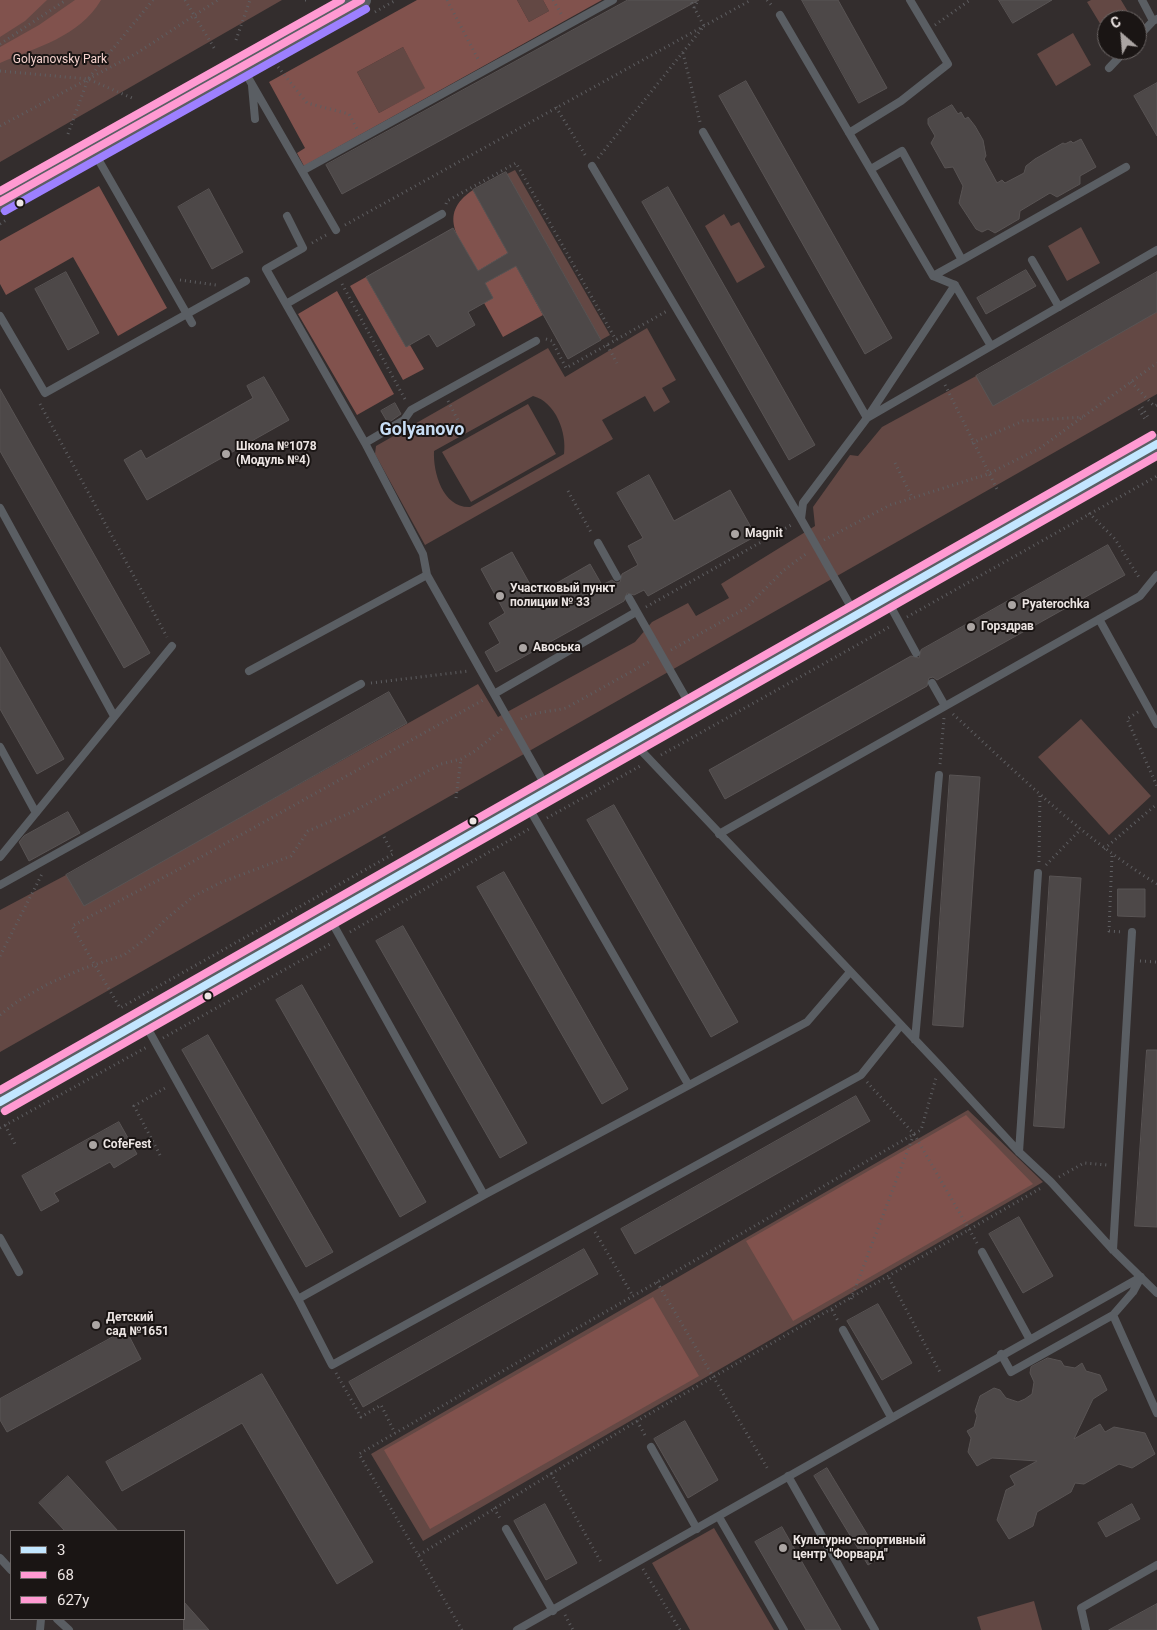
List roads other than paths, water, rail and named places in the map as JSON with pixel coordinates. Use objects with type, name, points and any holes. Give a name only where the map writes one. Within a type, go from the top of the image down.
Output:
[{"type":"street","points":[[0,202],[93,150],[246,74],[361,0]]},
{"type":"street","points":[[0,1102],[1157,444]]},
{"type":"lane","points":[[302,171],[613,0]]},
{"type":"lane","points":[[849,133],[901,101],[948,64],[910,0]]},
{"type":"lane","points":[[1142,0],[1155,20]]},
{"type":"lane","points":[[780,15],[933,276],[955,285],[991,346]]},
{"type":"lane","points":[[1109,68],[1117,60]]},
{"type":"lane","points":[[246,74],[255,119]]},
{"type":"lane","points":[[246,74],[336,230]]},
{"type":"lane","points":[[703,132],[867,418]]},
{"type":"lane","points":[[93,150],[192,323]]},
{"type":"lane","points":[[871,169],[902,151],[962,260]]},
{"type":"lane","points":[[592,166],[856,615]]},
{"type":"lane","points":[[933,276],[1126,167]]},
{"type":"lane","points":[[286,304],[442,214]]},
{"type":"lane","points":[[287,216],[303,248],[266,269],[365,443],[422,554],[427,575],[548,790]]},
{"type":"lane","points":[[867,418],[1157,250]]},
{"type":"lane","points":[[1032,260],[1059,307]]},
{"type":"lane","points":[[0,316],[44,393],[246,281]]},
{"type":"lane","points":[[801,519],[803,502],[867,418],[955,285]]},
{"type":"lane","points":[[0,334],[8,330]]},
{"type":"lane","points":[[365,443],[404,420],[411,410],[536,341]]},
{"type":"lane","points":[[0,508],[114,716]]},
{"type":"lane","points":[[598,543],[617,577]]},
{"type":"lane","points":[[249,671],[427,575]]},
{"type":"lane","points":[[719,834],[1140,596],[1157,575]]},
{"type":"lane","points":[[629,598],[692,709]]},
{"type":"lane","points":[[886,598],[916,653]]},
{"type":"lane","points":[[494,694],[636,612]]},
{"type":"lane","points":[[1099,619],[1157,724]]},
{"type":"lane","points":[[0,857],[172,646]]},
{"type":"lane","points":[[932,683],[945,706]]},
{"type":"lane","points":[[0,885],[361,684]]},
{"type":"lane","points":[[633,742],[902,1025],[1019,1152],[1051,1182],[1113,1250],[1157,1293]]},
{"type":"lane","points":[[0,747],[36,813]]},
{"type":"lane","points":[[915,1040],[939,775]]},
{"type":"lane","points":[[526,803],[688,1084]]},
{"type":"lane","points":[[1019,1152],[1038,873]]},
{"type":"lane","points":[[328,915],[342,937],[484,1195]]},
{"type":"lane","points":[[1113,1250],[1132,932]]},
{"type":"lane","points":[[298,1299],[484,1195],[688,1084],[807,1022],[850,972]]},
{"type":"lane","points":[[143,1020],[298,1299],[332,1365],[861,1075],[902,1025]]},
{"type":"lane","points":[[0,1238],[19,1272]]},
{"type":"lane","points":[[982,1252],[1029,1338]]},
{"type":"lane","points":[[1001,1354],[1011,1372],[1113,1315],[1133,1292],[1141,1277]]},
{"type":"lane","points":[[517,1630],[719,1517],[1029,1338],[1141,1277]]},
{"type":"lane","points":[[1113,1315],[1157,1413]]},
{"type":"lane","points":[[843,1330],[891,1417]]},
{"type":"lane","points":[[651,1446],[697,1529]]},
{"type":"lane","points":[[788,1476],[875,1630]]},
{"type":"lane","points":[[719,1517],[784,1630]]},
{"type":"lane","points":[[506,1529],[552,1611]]},
{"type":"lane","points":[[0,1558],[10,1569]]},
{"type":"lane","points":[[1086,1630],[1081,1608],[1157,1565]]},
{"type":"lane","points":[[59,1620],[69,1630]]},
{"type":"place","name":"Школа №1078 (Модуль №4)","points":[[226,454]]},
{"type":"place","name":"Magnit","points":[[735,534]]},
{"type":"place","name":"Участковый пункт полиции № 33","points":[[500,596]]},
{"type":"place","name":"Pyaterochka","points":[[1012,605]]},
{"type":"place","name":"Горздрав","points":[[971,627]]},
{"type":"place","name":"Авоська","points":[[523,648]]},
{"type":"place","name":"CofeFest","points":[[93,1145]]},
{"type":"place","name":"Детский сад №1651","points":[[96,1325]]},
{"type":"place","name":"Культурно-спортивный центр \"Форвард\"","points":[[783,1548]]},
{"type":"district","name":"Golyanovo","points":[[422,430]]},
{"type":"park label","name":"Golyanovsky Park","points":[[60,60]]}]
